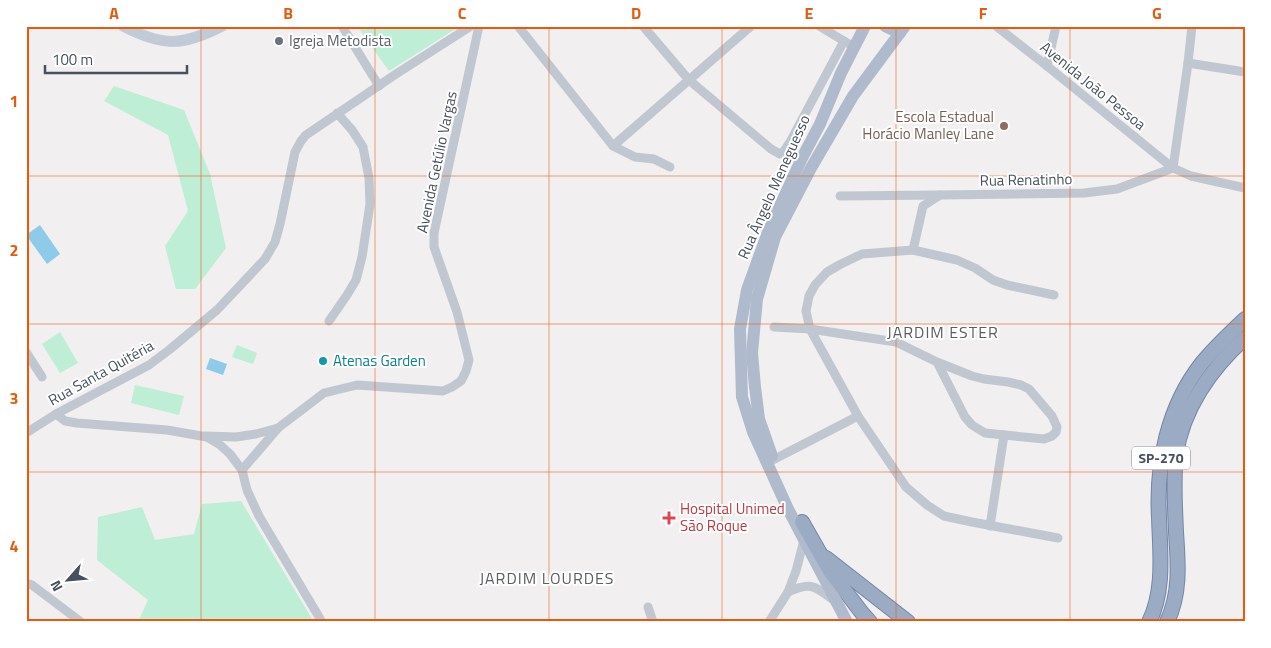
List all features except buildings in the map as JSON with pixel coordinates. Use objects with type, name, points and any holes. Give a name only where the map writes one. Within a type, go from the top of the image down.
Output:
[{"type":"highway","name":"SP-270","points":[[1149,622],[1157,601],[1160,581],[1158,502],[1161,457],[1168,431],[1188,385],[1202,363],[1224,338],[1245,319]]},
{"type":"highway","name":"SP-270","points":[[1167,622],[1176,593],[1178,570],[1174,481],[1177,453],[1184,425],[1195,400],[1212,372],[1245,338]]},
{"type":"highway","points":[[802,522],[830,571],[870,622]]},
{"type":"highway","points":[[821,554],[908,622]]},
{"type":"main road","points":[[123,26],[139,34],[170,42],[190,40],[222,26]]},
{"type":"main road","name":"Rua Ângelo Meneguesso","points":[[802,522],[753,432],[742,397],[740,329],[747,290],[768,232],[820,124],[841,73],[849,44],[865,26]]},
{"type":"main road","points":[[885,26],[903,30]]},
{"type":"main road","name":"Rua Ângelo Meneguesso","points":[[836,602],[788,509],[770,462],[759,419],[754,388],[752,353],[757,299],[775,237],[811,168],[853,96],[903,30]]},
{"type":"main road","points":[[836,602],[847,622]]},
{"type":"street","points":[[342,26],[379,86]]},
{"type":"street","name":"Rua Santa Quitéria","points":[[26,433],[56,414],[149,365],[217,310],[266,259],[275,242],[295,152],[306,135],[471,26]]},
{"type":"street","name":"Avenida Getúlio Vargas","points":[[242,470],[278,428],[324,393],[357,385],[443,391],[461,381],[466,371],[468,360],[456,312],[434,247],[434,233],[479,26]]},
{"type":"street","points":[[518,26],[613,146],[635,156],[654,159],[670,167]]},
{"type":"street","points":[[644,26],[689,80],[722,109],[780,154],[790,142],[849,44],[819,26]]},
{"type":"street","points":[[613,146],[751,26]]},
{"type":"street","name":"Avenida João Pessoa","points":[[996,26],[1173,168],[1191,176],[1245,188]]},
{"type":"street","points":[[1047,66],[1056,26]]},
{"type":"street","points":[[1173,168],[1192,26]]},
{"type":"street","points":[[1188,63],[1245,72]]},
{"type":"street","points":[[329,321],[348,295],[356,280],[362,257],[370,204],[369,178],[363,148],[352,130],[337,113]]},
{"type":"street","name":"Rua Renatinho","points":[[840,196],[1084,192],[1117,188],[1173,168]]},
{"type":"street","points":[[913,250],[923,206],[940,195]]},
{"type":"street","points":[[1054,295],[1007,285],[993,280],[975,268],[957,260],[913,250],[862,254],[840,264],[827,272],[815,285],[809,296],[806,311],[810,329],[858,416],[906,487],[927,506],[944,516],[1058,538]]},
{"type":"street","points":[[774,327],[810,329],[896,342],[937,362],[972,376],[1021,385],[1029,389],[1052,416],[1056,432],[1044,439],[985,432],[972,425],[965,417],[937,362]]},
{"type":"street","points":[[26,352],[42,377]]},
{"type":"street","points":[[56,414],[65,421],[76,423],[168,430],[203,436],[236,437],[278,428]]},
{"type":"street","points":[[770,462],[858,416]]},
{"type":"street","points":[[990,526],[1004,435]]},
{"type":"street","points":[[203,436],[230,454],[242,470],[247,490],[258,516],[322,622]]},
{"type":"street","points":[[769,622],[788,592],[804,540]]},
{"type":"street","points":[[26,576],[29,584],[82,622]]},
{"type":"street","points":[[788,592],[802,586],[815,587],[836,602]]},
{"type":"street","points":[[648,607],[653,622]]},
{"type":"green space","points":[[357,26],[460,26],[389,71]]},
{"type":"green space","points":[[114,86],[184,110],[210,174],[226,248],[195,289],[176,289],[165,246],[188,211],[168,135],[104,101]]},
{"type":"green space","points":[[60,332],[78,363],[60,373],[42,344]]},
{"type":"green space","points":[[237,345],[257,353],[253,364],[232,357]]},
{"type":"green space","points":[[135,385],[184,396],[179,415],[131,403]]},
{"type":"green space","points":[[241,501],[314,622],[138,622],[148,600],[97,560],[98,517],[142,507],[155,540],[194,534],[202,504]]},
{"type":"water","points":[[40,225],[60,254],[47,264],[26,235]]},
{"type":"water","points":[[210,358],[227,364],[223,375],[206,369]]},
{"type":"place","name":"Igreja Metodista","points":[[279,41]]},
{"type":"place","name":"Escola Estadual Horácio Manley Lane","points":[[1004,126]]},
{"type":"place","name":"Atenas Garden","points":[[323,361]]},
{"type":"place","name":"Hospital Unimed São Roque","points":[[669,518]]},
{"type":"district","name":"JARDIM ESTER","points":[[943,332]]},
{"type":"district","name":"JARDIM LOURDES","points":[[547,578]]}]
